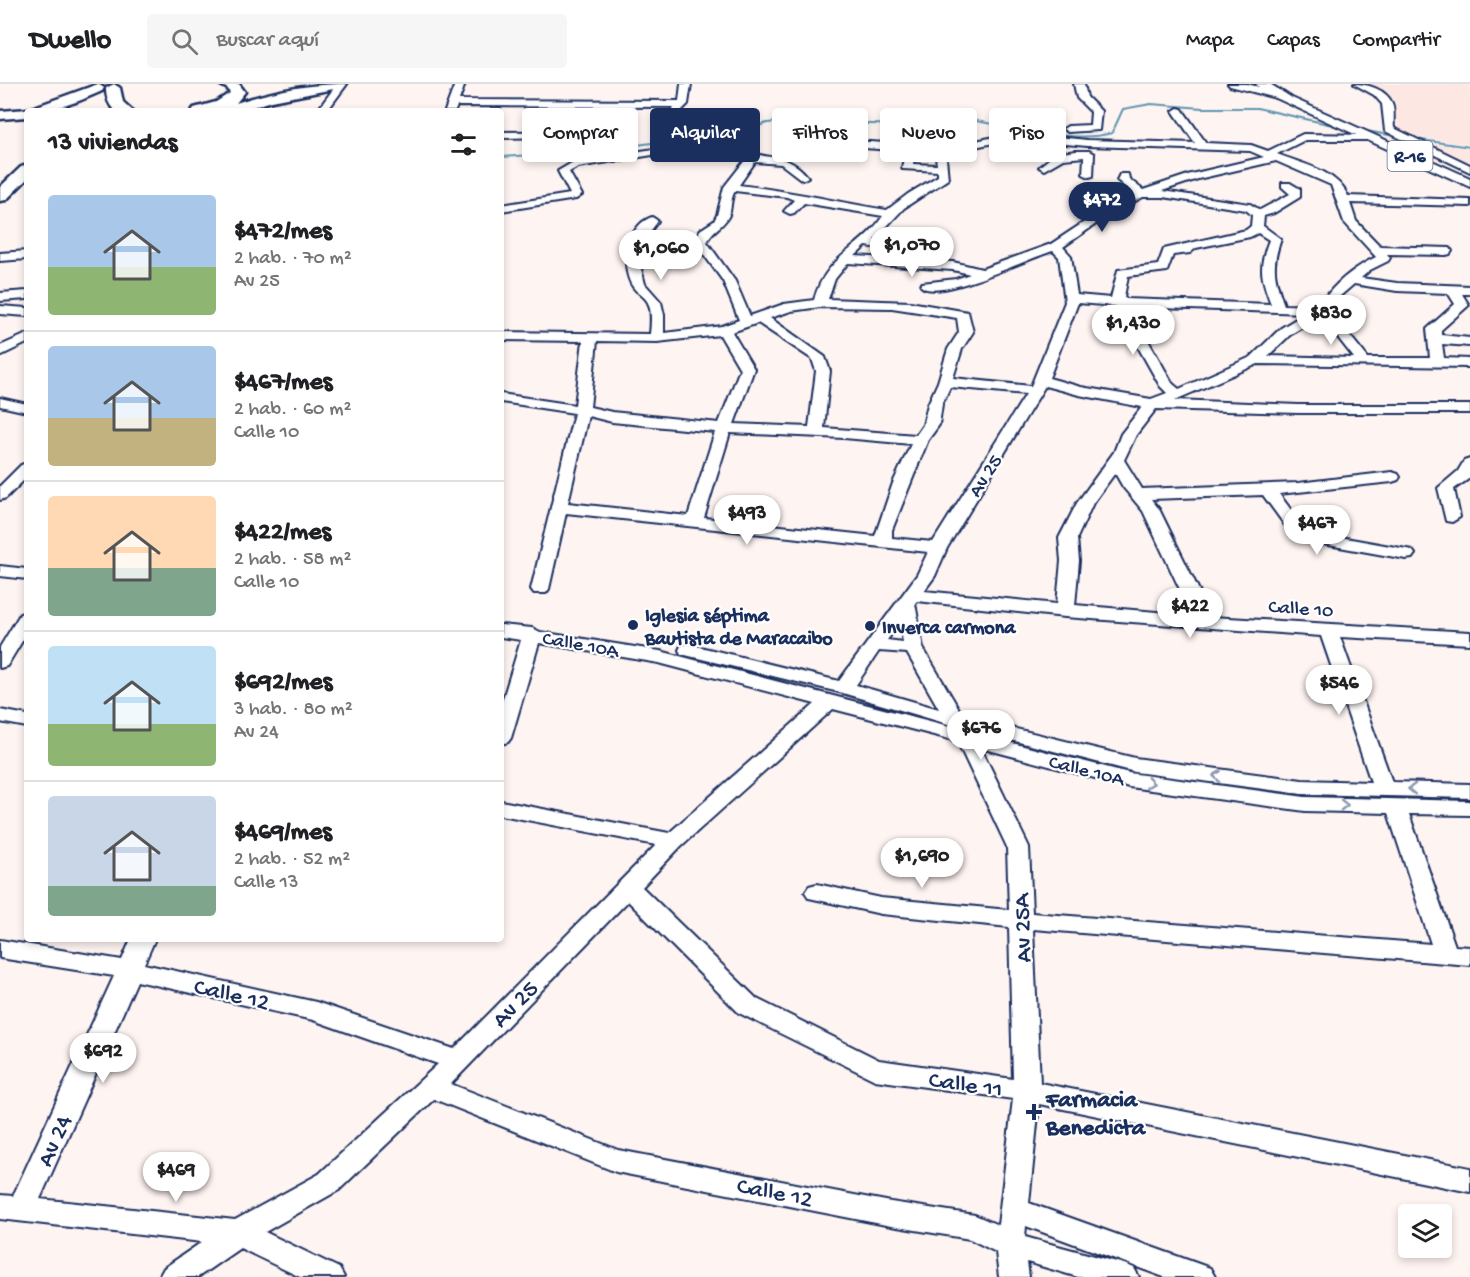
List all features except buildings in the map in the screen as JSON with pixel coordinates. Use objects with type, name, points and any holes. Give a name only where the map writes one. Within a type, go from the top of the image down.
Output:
[{"type":"highway","points":[[212,108],[235,99],[238,92],[233,86],[226,84]]},
{"type":"highway","points":[[234,108],[269,96],[341,84]]},
{"type":"highway","points":[[97,103],[107,86]]},
{"type":"highway","points":[[45,108],[107,86]]},
{"type":"highway","points":[[76,108],[107,86]]},
{"type":"highway","points":[[107,86],[119,108]]},
{"type":"highway","points":[[0,115],[24,113]]},
{"type":"highway","points":[[0,178],[24,156]]},
{"type":"highway","points":[[0,198],[24,173]]},
{"type":"highway","points":[[0,198],[24,186]]},
{"type":"main road","points":[[1234,84],[1269,93],[1288,101]]},
{"type":"main road","name":"R-16","points":[[1262,84],[1288,101],[1470,177]]},
{"type":"main road","name":"R-16","points":[[1272,84],[1314,108],[1470,183]]},
{"type":"street","points":[[324,108],[341,84]]},
{"type":"street","points":[[460,84],[452,107],[683,104]]},
{"type":"street","points":[[678,108],[683,104],[686,84]]},
{"type":"street","points":[[1066,128],[1095,129],[1096,111],[1082,98],[1078,84]]},
{"type":"street","points":[[1359,84],[1377,93],[1387,103],[1389,129],[1470,169]]},
{"type":"street","points":[[1178,111],[1202,146]]},
{"type":"street","points":[[927,286],[958,283],[1036,252],[1055,247],[1102,215],[1141,194],[1195,176],[1272,157],[1303,137],[1360,131]]},
{"type":"street","points":[[504,135],[522,135]]},
{"type":"street","points":[[1065,611],[1070,561],[1068,538],[1085,503],[1122,452],[1129,434],[1152,404],[1175,393],[1204,384],[1256,360],[1286,331],[1323,310],[1334,295],[1366,267],[1384,258],[1350,222],[1335,183],[1251,148],[1202,146],[1090,148],[1066,144]]},
{"type":"street","points":[[1044,167],[1053,158],[1090,148]]},
{"type":"street","points":[[1089,174],[1090,148]]},
{"type":"street","points":[[504,208],[576,195],[564,179],[563,171],[575,164],[650,153]]},
{"type":"street","points":[[760,158],[778,158],[792,164],[802,177]]},
{"type":"street","points":[[749,162],[730,187],[723,215],[704,233],[700,242],[729,281],[753,320],[818,357],[823,371],[816,432]]},
{"type":"street","points":[[908,162],[907,167],[943,168]]},
{"type":"street","points":[[820,303],[829,276],[843,259],[882,226],[890,214],[922,189],[944,177],[942,162]]},
{"type":"street","points":[[1124,176],[1123,180],[1141,194],[1163,194],[1251,207],[1258,220],[1275,239],[1266,263],[1269,288],[1279,309]]},
{"type":"street","points":[[1175,393],[1167,386],[1122,309],[1122,303],[1117,297],[1122,273],[1163,268],[1168,252],[1186,250],[1192,245],[1250,233],[1258,220],[1296,195],[1296,191],[1286,185]]},
{"type":"street","points":[[730,187],[789,194],[801,199],[890,214]]},
{"type":"street","points":[[790,211],[801,199]]},
{"type":"street","points":[[1343,200],[1470,203]]},
{"type":"street","points":[[652,221],[631,248],[639,286],[651,292],[658,312],[657,338]]},
{"type":"street","points":[[864,242],[930,252],[926,264]]},
{"type":"street","name":"Av 25","points":[[174,1277],[238,1233],[329,1182],[458,1061],[673,841],[838,694],[926,576],[938,548],[1039,385],[1072,302],[1065,256],[1055,247]]},
{"type":"street","points":[[1378,250],[1446,251]]},
{"type":"street","points":[[0,257],[24,255]]},
{"type":"street","points":[[843,259],[926,264],[984,273]]},
{"type":"street","points":[[908,305],[944,266]]},
{"type":"street","points":[[1351,280],[1397,287],[1470,290]]},
{"type":"street","points":[[1437,361],[1434,329],[1462,305],[1453,290]]},
{"type":"street","points":[[0,297],[24,295]]},
{"type":"street","points":[[1071,298],[1122,303],[1323,310]]},
{"type":"street","points":[[504,336],[657,338],[724,330],[789,307],[820,303],[908,305],[941,309],[963,315],[966,332],[955,349],[945,382],[935,404],[932,425],[920,440],[894,502],[884,530],[883,543]]},
{"type":"street","points":[[0,310],[24,312]]},
{"type":"street","points":[[1323,310],[1364,362]]},
{"type":"street","points":[[694,522],[724,428],[732,413],[747,369],[724,330]]},
{"type":"street","points":[[540,589],[582,410],[590,338]]},
{"type":"street","points":[[1434,339],[1470,342]]},
{"type":"street","points":[[0,352],[24,340]]},
{"type":"street","points":[[1256,360],[1470,363]]},
{"type":"street","points":[[945,382],[1039,385],[1152,404],[1298,409],[1470,408]]},
{"type":"street","points":[[504,399],[582,410],[612,417],[724,428],[920,440]]},
{"type":"street","points":[[0,402],[24,407]]},
{"type":"street","points":[[1116,459],[1128,484],[1151,508],[1200,614],[1208,623]]},
{"type":"street","points":[[1452,517],[1445,495],[1446,488],[1465,474],[1470,464]]},
{"type":"street","points":[[0,495],[14,475]]},
{"type":"street","points":[[1140,494],[1269,491],[1341,485],[1392,477]]},
{"type":"street","points":[[1269,491],[1301,535],[1406,554]]},
{"type":"street","points":[[559,507],[938,548]]},
{"type":"street","points":[[0,562],[24,564]]},
{"type":"street","points":[[0,571],[24,574]]},
{"type":"street","name":"Calle 10","points":[[909,600],[1329,632],[1470,638]]},
{"type":"street","name":"Av 25A","points":[[909,600],[915,648],[961,729],[1018,847],[1027,1091],[1010,1245],[1014,1277]]},
{"type":"street","name":"Calle 10A","points":[[504,620],[671,645],[1129,780],[1305,804],[1470,791]]},
{"type":"street","points":[[0,662],[24,623]]},
{"type":"street","name":"Calle 10A","points":[[504,631],[532,634],[660,657],[838,694]]},
{"type":"street","points":[[1329,632],[1446,954]]},
{"type":"street","points":[[504,728],[532,634]]},
{"type":"street","points":[[874,645],[915,648]]},
{"type":"street","points":[[0,716],[24,720]]},
{"type":"street","name":"Calle 10A","points":[[1390,798],[1470,808]]},
{"type":"street","points":[[504,809],[673,841]]},
{"type":"street","name":"Calle 11","points":[[627,886],[748,1006],[875,1070],[1027,1091],[1470,1180]]},
{"type":"street","points":[[817,892],[881,906],[1021,920],[1470,956]]},
{"type":"street","name":"Av 24","points":[[11,1209],[142,942]]},
{"type":"street","name":"Calle 12","points":[[0,949],[129,970],[316,1011],[458,1061]]},
{"type":"street","name":"Calle 12","points":[[431,1087],[616,1161],[891,1214],[975,1227],[1010,1245],[1125,1277]]},
{"type":"street","points":[[11,1209],[238,1233],[329,1277]]},
{"type":"street","points":[[1013,1209],[1200,1277]]},
{"type":"shaded area","points":[[1365,84],[1470,84],[1470,145],[1400,133],[1392,103],[1382,92]]},
{"type":"shaded area","points":[[1384,135],[1470,149],[1470,172],[1435,159]]},
{"type":"waterway","points":[[1066,135],[1082,137],[1112,133],[1123,109],[1151,104],[1202,108],[1257,108],[1341,127]]},
{"type":"waterway","points":[[504,157],[593,151],[747,130],[767,123],[790,121],[898,125],[960,118],[989,123]]},
{"type":"waterway","points":[[1361,130],[1400,137]]},
{"type":"waterway","points":[[1415,139],[1470,147]]},
{"type":"place","name":"Iglesia séptima Bautista de Maracaibo","points":[[633,625]]},
{"type":"place","name":"Inverca carmona","points":[[870,626]]},
{"type":"place","name":"Farmacia Benedicta","points":[[1034,1112]]}]
